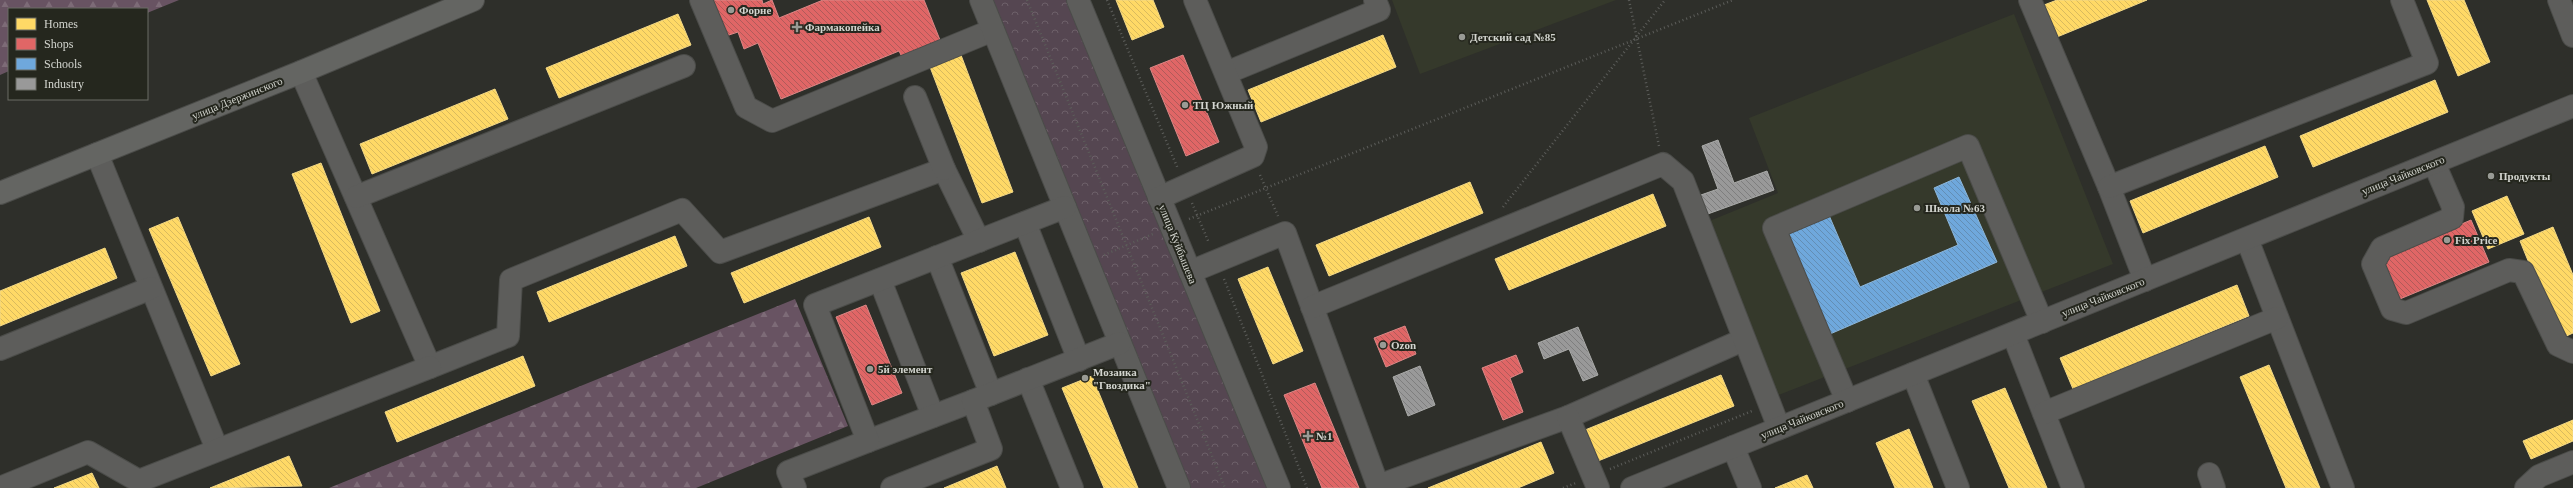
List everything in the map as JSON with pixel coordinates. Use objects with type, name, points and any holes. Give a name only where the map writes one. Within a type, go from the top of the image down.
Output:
[{"type":"main road","name":"улица Дзержинского","points":[[0,193],[301,72],[472,0]]},
{"type":"street","points":[[701,0],[746,108],[772,121],[993,30]]},
{"type":"street","points":[[981,0],[1179,488]]},
{"type":"street","name":"улица Куйбышева","points":[[1078,0],[1279,488]]},
{"type":"street","points":[[1159,198],[1253,156],[1256,147],[1195,0]]},
{"type":"street","points":[[1226,73],[1379,10],[1375,0]]},
{"type":"street","points":[[2030,0],[2109,187],[2145,280]]},
{"type":"street","points":[[2109,187],[2427,63],[2402,0]]},
{"type":"street","points":[[2559,0],[2573,36]]},
{"type":"street","points":[[356,197],[684,66]]},
{"type":"street","points":[[301,72],[430,367]]},
{"type":"street","points":[[915,96],[944,169],[979,241]]},
{"type":"street","name":"улица Чайковского","points":[[1632,488],[2573,106]]},
{"type":"street","points":[[1848,401],[1774,228],[1968,146],[2042,322]]},
{"type":"street","points":[[97,154],[217,449]]},
{"type":"street","points":[[2434,163],[2453,207],[2452,218],[2382,248],[2373,264],[2392,309],[2406,314],[2509,270],[2523,272],[2558,345],[2573,352]]},
{"type":"street","points":[[1312,307],[1663,164],[1683,181],[1743,340],[1779,428]]},
{"type":"street","points":[[0,488],[88,452],[139,481],[217,449],[508,336],[511,280],[682,210],[720,252],[944,169]]},
{"type":"street","points":[[868,441],[815,305],[1065,207]]},
{"type":"street","points":[[1025,223],[1079,360]]},
{"type":"street","points":[[1190,272],[1285,233],[1378,486],[1568,417],[1743,340]]},
{"type":"street","points":[[2247,239],[2343,488]]},
{"type":"street","points":[[892,488],[992,449],[982,398],[937,257]]},
{"type":"street","points":[[880,280],[933,416]]},
{"type":"street","points":[[0,349],[151,288]]},
{"type":"street","points":[[2044,413],[2277,318]]},
{"type":"street","points":[[2013,334],[2073,488]]},
{"type":"street","points":[[795,488],[788,472],[1120,344]]},
{"type":"street","points":[[1914,374],[1958,488]]},
{"type":"street","points":[[1028,380],[1072,488]]},
{"type":"street","points":[[1568,417],[1595,482]]},
{"type":"street","points":[[1734,447],[1750,488]]},
{"type":"street","points":[[2526,488],[2539,476],[2573,462]]},
{"type":"path","points":[[1027,0],[1226,488]]},
{"type":"path","points":[[1629,0],[1663,164]]},
{"type":"path","points":[[1501,209],[1637,38],[1665,0]]},
{"type":"path","points":[[1087,262],[1171,226],[1733,0]]},
{"type":"path","points":[[1253,156],[1285,233]]},
{"type":"path","points":[[1563,488],[1595,482],[1769,404]]},
{"type":"shaded area","name":"Детский сад №85","points":[[1392,0],[1616,0],[1420,74]]},
{"type":"shaded area","name":"Школа №63","points":[[2014,14],[2113,264],[1776,396],[1707,222],[1778,193],[1749,118]]},
{"type":"green space","points":[[0,0],[179,0],[148,13],[148,8],[8,8],[8,71],[0,75]]},
{"type":"green space","points":[[990,0],[1068,0],[1271,488],[1188,488]]},
{"type":"green space","points":[[795,299],[848,426],[696,488],[329,488]]},
{"type":"building: Homes","points":[[1116,0],[1153,0],[1164,27],[1132,40]]},
{"type":"building: Homes","points":[[2057,0],[2147,0],[2057,37],[2044,5]]},
{"type":"building: Homes","points":[[2427,0],[2464,0],[2490,62],[2458,76]]},
{"type":"building: Homes","points":[[678,14],[691,45],[559,98],[546,68]]},
{"type":"building: Homes","points":[[1383,35],[1396,67],[1261,122],[1248,90]]},
{"type":"building: Homes","points":[[961,55],[1013,192],[982,203],[930,67]]},
{"type":"building: Homes","points":[[2435,80],[2448,112],[2313,167],[2300,136]]},
{"type":"building: Homes","points":[[495,89],[508,119],[372,174],[360,144]]},
{"type":"building: Homes","points":[[2265,146],[2278,177],[2143,233],[2130,201]]},
{"type":"building: Homes","points":[[321,163],[380,311],[351,323],[292,174]]},
{"type":"building: Homes","points":[[1470,182],[1483,213],[1329,276],[1316,245]]},
{"type":"building: Homes","points":[[1653,194],[1666,226],[1509,290],[1495,259]]},
{"type":"building: Homes","points":[[2507,196],[2524,234],[2488,249],[2472,211]]},
{"type":"building: Homes","points":[[178,217],[240,364],[211,376],[149,229]]},
{"type":"building: Homes","points":[[869,217],[881,247],[744,303],[731,273]]},
{"type":"building: Homes","points":[[2553,227],[2573,275],[2573,333],[2560,339],[2520,241]]},
{"type":"building: Homes","points":[[675,236],[687,266],[549,322],[537,292]]},
{"type":"building: Homes","points":[[105,248],[117,278],[0,326],[0,291]]},
{"type":"building: Homes","points":[[1015,252],[1048,335],[994,356],[961,273]]},
{"type":"building: Homes","points":[[1268,267],[1303,351],[1273,364],[1238,279]]},
{"type":"building: Homes","points":[[2237,285],[2249,316],[2073,389],[2060,358]]},
{"type":"building: Homes","points":[[523,356],[535,386],[397,442],[385,412]]},
{"type":"building: Homes","points":[[2269,365],[2320,488],[2286,488],[2240,377]]},
{"type":"building: Homes","points":[[1721,375],[1734,406],[1598,461],[1585,430]]},
{"type":"building: Homes","points":[[1092,376],[1138,488],[1104,488],[1062,388]]},
{"type":"building: Homes","points":[[2005,388],[2047,488],[2009,488],[1972,401]]},
{"type":"building: Homes","points":[[2573,420],[2573,441],[2531,459],[2523,441]]},
{"type":"building: Homes","points":[[1909,429],[1933,488],[1895,488],[1876,443]]},
{"type":"building: Homes","points":[[1541,442],[1554,473],[1518,488],[1428,488]]},
{"type":"building: Homes","points":[[289,456],[302,486],[210,488]]},
{"type":"building: Homes","points":[[997,466],[1006,488],[944,488]]},
{"type":"building: Homes","points":[[92,473],[99,488],[54,488]]},
{"type":"building: Homes","points":[[1807,475],[1813,488],[1775,488]]},
{"type":"building: Shops","points":[[711,0],[762,0],[763,4],[772,0],[779,18],[823,0],[924,0],[942,45],[904,61],[899,51],[781,99],[758,43],[744,49],[738,32],[726,36]]},
{"type":"building: Shops","name":"ТЦ Южный","points":[[1183,55],[1219,142],[1186,156],[1150,68]]},
{"type":"building: Shops","points":[[2471,220],[2489,262],[2395,301],[2378,260]]},
{"type":"building: Shops","points":[[866,305],[902,393],[872,405],[836,317]]},
{"type":"building: Shops","points":[[1405,326],[1416,354],[1386,367],[1374,338]]},
{"type":"building: Shops","points":[[1516,355],[1523,372],[1510,378],[1523,412],[1503,420],[1482,368]]},
{"type":"building: Shops","points":[[1315,383],[1359,488],[1322,488],[1284,395]]},
{"type":"building: Schools","points":[[1959,177],[1997,262],[1830,334],[1786,232],[1828,213],[1860,287],[1958,245],[1934,188]]},
{"type":"building: Industry","points":[[1718,140],[1734,183],[1767,171],[1774,190],[1705,215],[1698,196],[1718,189],[1702,146]]},
{"type":"building: Industry","points":[[1578,327],[1598,375],[1583,381],[1569,349],[1544,359],[1538,343]]},
{"type":"building: Industry","points":[[1420,366],[1435,405],[1408,416],[1393,377]]},
{"type":"place","name":"Форне","points":[[731,10]]},
{"type":"place","name":"Фармакопейка","points":[[797,27]]},
{"type":"place","name":"Детский сад №85","points":[[1462,37]]},
{"type":"place","name":"ТЦ Южный","points":[[1185,105]]},
{"type":"place","name":"Продукты","points":[[2491,176]]},
{"type":"place","name":"Школа №63","points":[[1917,208]]},
{"type":"place","name":"Fix Price","points":[[2447,240]]},
{"type":"place","name":"Ozon","points":[[1383,345]]},
{"type":"place","name":"5й элемент","points":[[870,369]]},
{"type":"place","name":"Мозаика \"Гвоздика\"","points":[[1085,378]]},
{"type":"place","name":"№1","points":[[1308,436]]}]
